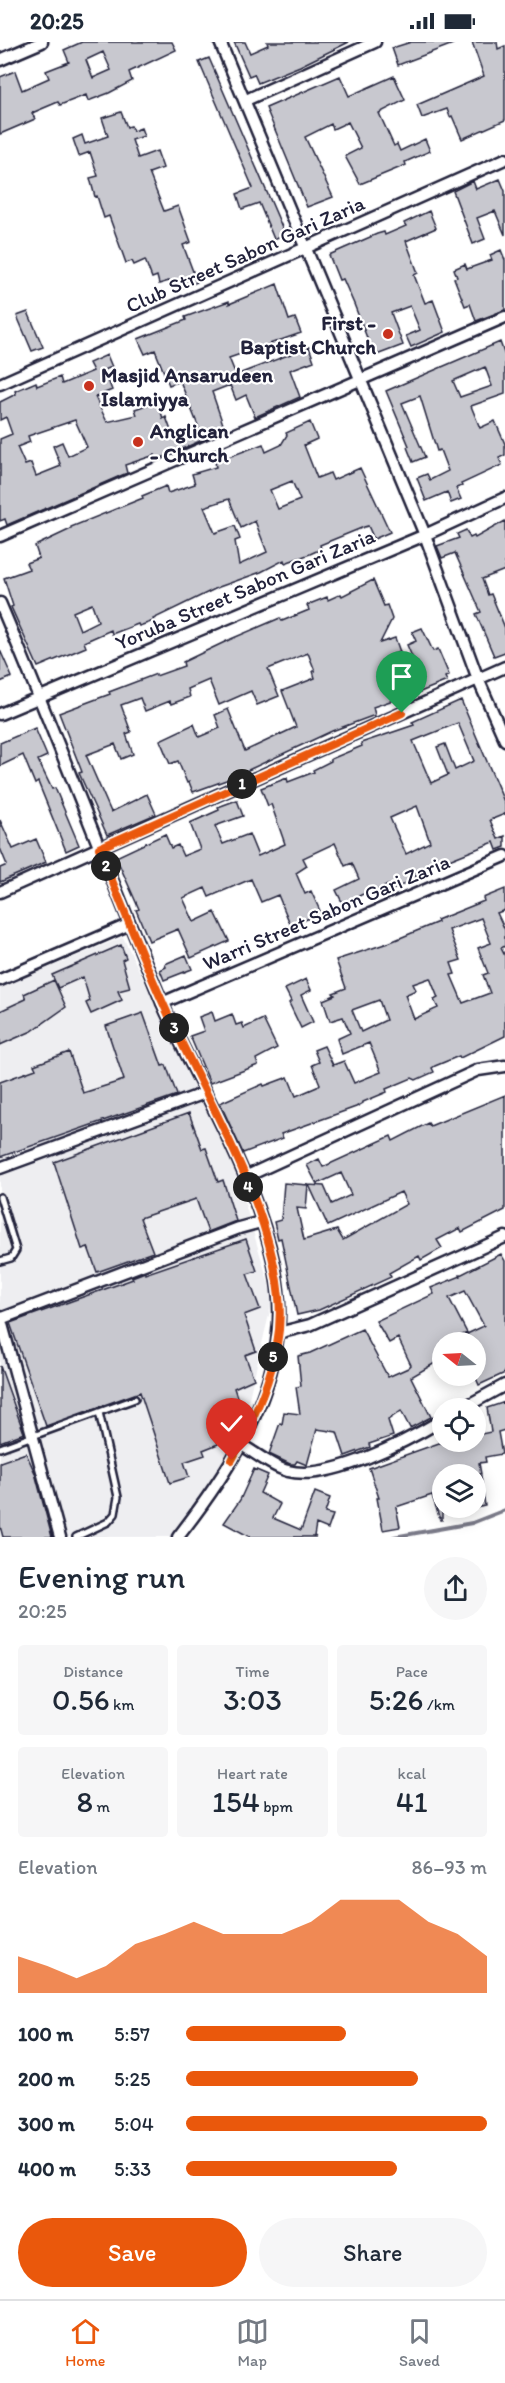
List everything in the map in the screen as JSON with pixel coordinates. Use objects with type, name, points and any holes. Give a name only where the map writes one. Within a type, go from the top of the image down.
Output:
[{"type":"street","points":[[0,60],[42,42]]},
{"type":"street","points":[[220,42],[425,535],[478,679],[505,740]]},
{"type":"street","points":[[246,100],[375,42]]},
{"type":"street","name":"Club Street Sabon Gari Zaria","points":[[0,384],[505,159]]},
{"type":"street","points":[[0,536],[362,381],[505,317]]},
{"type":"street","name":"Yoruba Street Sabon Gari Zaria","points":[[0,714],[425,535],[505,498]]},
{"type":"street","points":[[0,603],[162,1003],[245,1177],[270,1246],[279,1298],[278,1333],[269,1378],[251,1424],[240,1444],[201,1508],[178,1537]]},
{"type":"street","points":[[0,892],[505,667]]},
{"type":"street","name":"Warri Street Sabon Gari Zaria","points":[[162,1003],[505,856]]},
{"type":"street","points":[[0,980],[130,924]]},
{"type":"street","points":[[245,1177],[478,1070],[505,1066]]},
{"type":"street","points":[[0,1168],[205,1093]]},
{"type":"street","points":[[60,1537],[0,1318],[239,1228],[261,1222]]},
{"type":"street","points":[[278,1333],[310,1324],[505,1237]]},
{"type":"street","points":[[481,1398],[505,1385]]},
{"type":"street","points":[[240,1444],[287,1471],[310,1473],[342,1467],[432,1426]]},
{"type":"lane","points":[[0,1197],[16,1250],[11,1258],[0,1261]]},
{"type":"lane","points":[[0,1448],[135,1399]]},
{"type":"lane","points":[[76,1537],[108,1522],[115,1514],[118,1497],[99,1412]]},
{"type":"shaded area","points":[[123,937],[234,1167],[273,1298],[240,1435],[173,1537],[0,1537],[0,988]]},
{"type":"building","points":[[82,42],[172,42],[176,50],[129,72],[132,81],[109,93],[88,101],[86,95],[60,105],[58,102],[32,113],[35,119],[0,134],[0,77],[15,71],[22,90],[49,78],[46,71],[69,62],[64,50]],"holes":[[[103,52],[111,70],[93,78],[86,60]]]},
{"type":"building","points":[[234,42],[245,42],[250,53],[268,45],[267,42],[349,42],[258,83],[254,74],[249,76]]},
{"type":"building","points":[[411,42],[453,42],[453,44],[398,65],[392,48]]},
{"type":"building","points":[[472,42],[497,42],[498,49],[505,46],[505,120],[462,139],[447,109],[422,118],[417,105],[484,76]]},
{"type":"building","points":[[209,58],[285,234],[274,239],[259,203],[242,209],[237,194],[253,188],[199,62]]},
{"type":"building","points":[[340,76],[349,96],[394,76],[405,100],[379,113],[394,146],[397,144],[400,151],[425,139],[430,151],[405,162],[406,165],[360,184],[345,156],[361,148],[348,122],[333,129],[331,124],[305,137],[333,197],[307,207],[266,108]]},
{"type":"building","points":[[121,112],[127,127],[131,126],[133,131],[141,128],[144,136],[132,140],[138,158],[157,151],[163,168],[149,173],[164,211],[178,206],[191,242],[183,245],[197,282],[173,291],[169,281],[159,284],[157,276],[152,278],[145,260],[134,265],[132,261],[126,263],[109,216],[104,218],[97,196],[95,197],[90,178],[98,176],[90,152],[79,156],[73,139],[82,135],[85,144],[108,136],[102,118]]},
{"type":"building","points":[[500,179],[505,191],[505,235],[495,211],[477,218],[485,239],[473,244],[453,191],[473,181],[476,189]]},
{"type":"building","points":[[429,211],[436,228],[406,241],[418,273],[414,275],[425,303],[433,300],[445,332],[411,347],[406,336],[420,330],[410,306],[391,313],[403,345],[374,356],[343,279],[339,280],[329,255],[377,234],[384,232],[385,235],[406,226],[404,223]]},
{"type":"building","points":[[501,250],[505,260],[505,310],[476,321],[470,304],[465,306],[454,278],[457,277],[454,269],[465,264],[467,269],[492,260],[490,255]]},
{"type":"building","points":[[277,284],[289,320],[295,318],[301,333],[229,358],[236,375],[309,347],[314,361],[290,370],[300,397],[255,417],[246,395],[236,400],[230,385],[212,392],[225,430],[157,460],[155,455],[125,465],[127,473],[7,525],[5,519],[0,521],[0,439],[12,434],[6,417],[0,420],[0,402],[16,394],[15,391],[36,382],[37,386],[60,377],[62,384],[93,371],[89,363],[107,355],[112,367],[104,370],[112,390],[95,397],[107,422],[137,415],[135,409],[158,401],[163,419],[166,417],[174,439],[199,428],[180,381],[169,385],[155,350],[145,354],[138,339],[186,320],[185,317],[229,301],[229,304]],"holes":[[[75,420],[87,447],[68,456],[62,442],[53,446],[61,466],[36,476],[31,463],[25,465],[17,447],[30,442],[28,436]]]},
{"type":"building","points":[[28,312],[43,347],[32,351],[17,316]]},
{"type":"building","points":[[500,342],[505,356],[505,394],[471,406],[480,428],[495,421],[505,444],[505,455],[499,458],[502,465],[456,488],[461,499],[451,503],[447,492],[426,501],[417,478],[427,474],[430,480],[448,471],[440,450],[437,451],[420,396],[402,403],[425,457],[413,462],[407,447],[409,446],[386,391]],"holes":[[[485,367],[492,386],[460,397],[453,381]]]},
{"type":"building","points":[[310,422],[317,439],[304,445],[317,478],[330,473],[333,480],[360,468],[390,532],[374,539],[368,526],[364,527],[320,545],[321,549],[310,554],[285,563],[284,560],[261,572],[219,587],[153,619],[154,621],[139,626],[138,624],[112,634],[111,630],[84,642],[86,647],[38,667],[11,607],[13,606],[4,578],[29,569],[26,563],[39,558],[35,546],[71,527],[143,498],[142,496],[166,486],[168,493],[195,484],[192,474],[216,467],[215,462],[263,444],[266,452],[281,445],[286,433]],"holes":[[[292,481],[300,500],[278,509],[270,490]],[[229,499],[241,528],[255,521],[267,552],[239,565],[235,541],[240,539],[235,526],[215,533],[204,507]],[[92,604],[98,621],[80,630],[73,612]]]},
{"type":"building","points":[[505,521],[505,570],[482,579],[505,628],[505,652],[494,656],[476,614],[481,612],[455,553],[442,558],[437,546],[459,538],[457,534],[466,530],[470,538],[474,536],[475,538]]},
{"type":"building","points":[[373,580],[392,619],[380,643],[395,638],[400,652],[391,655],[399,673],[416,666],[407,645],[416,641],[412,632],[422,628],[433,651],[438,649],[449,675],[445,677],[447,681],[403,699],[402,697],[373,707],[375,715],[332,731],[229,779],[193,792],[178,761],[170,764],[160,740],[194,724],[199,737],[220,728],[215,715],[228,709],[245,751],[296,727],[282,691],[315,678],[313,671],[315,671],[308,653],[268,669],[279,696],[257,705],[251,691],[219,705],[209,680],[188,689],[190,697],[171,704],[170,701],[145,711],[140,698],[121,705],[131,732],[126,734],[133,754],[121,759],[115,744],[86,755],[111,812],[147,794],[156,814],[107,835],[79,773],[82,772],[59,713],[156,674],[156,676],[184,666],[183,662],[231,639],[280,618],[282,621],[309,610],[307,605],[327,597],[328,600],[341,594],[342,596]]},
{"type":"building","points":[[0,650],[12,677],[0,682]]},
{"type":"building","points":[[461,700],[505,804],[505,814],[490,820],[498,839],[505,836],[505,847],[497,850],[494,842],[414,873],[417,878],[390,891],[388,885],[343,904],[336,890],[359,879],[352,863],[345,866],[335,843],[303,858],[307,866],[296,873],[305,894],[311,891],[321,913],[291,926],[278,895],[261,902],[251,879],[209,897],[205,888],[183,898],[194,922],[215,912],[229,941],[191,958],[178,929],[149,941],[136,910],[139,909],[116,857],[165,834],[171,848],[178,845],[183,856],[200,849],[190,823],[219,810],[218,807],[237,800],[243,816],[215,826],[223,844],[249,834],[258,856],[285,844],[271,804],[268,806],[261,788],[287,778],[288,782],[314,772],[313,770],[331,759],[362,746],[361,743],[414,725],[412,722]],"holes":[[[458,723],[474,761],[455,770],[445,744],[437,747],[448,775],[431,783],[413,741]],[[417,806],[430,842],[406,854],[390,818]]]},
{"type":"building","points":[[35,728],[47,756],[38,760],[52,789],[55,788],[79,845],[66,851],[38,782],[35,784],[23,755],[0,766],[0,743]]},
{"type":"building","points":[[0,820],[13,849],[36,839],[46,862],[0,882],[0,868],[7,865],[0,848]]},
{"type":"building","points":[[505,889],[505,910],[497,913],[505,930],[505,946],[501,948],[505,956],[505,1036],[460,1058],[459,1056],[435,1066],[432,1068],[434,1072],[386,1089],[387,1092],[356,1107],[281,1134],[283,1138],[243,1153],[220,1103],[263,1084],[264,1086],[288,1077],[296,1096],[317,1087],[320,1084],[312,1065],[319,1062],[314,1050],[324,1046],[333,1065],[344,1061],[354,1083],[381,1072],[369,1043],[342,1054],[337,1039],[350,1033],[343,1017],[330,1021],[323,1000],[346,988],[336,960],[388,943],[438,922],[437,920],[484,901],[483,898]],"holes":[[[481,918],[491,943],[478,948],[488,973],[483,975],[490,993],[463,1003],[451,975],[455,974],[451,963],[461,960],[449,930]],[[430,978],[438,998],[434,1000],[438,1008],[414,1019],[405,995],[416,990],[413,984]],[[379,1000],[386,1020],[361,1032],[352,1010]]]},
{"type":"building","points":[[121,945],[126,958],[122,960],[130,988],[118,991],[122,1000],[91,1014],[86,1003],[90,1001],[83,977],[58,988],[52,975]]},
{"type":"building","points":[[186,955],[192,969],[164,980],[160,970],[166,967],[165,964]]},
{"type":"building","points":[[306,979],[311,990],[301,995],[313,1022],[301,1028],[285,989]]},
{"type":"building","points":[[54,980],[66,1007],[32,1031],[0,1045],[0,1011],[26,999],[24,994]]},
{"type":"building","points":[[212,1012],[215,1021],[232,1014],[236,1025],[242,1023],[244,1028],[263,1019],[277,1048],[256,1059],[258,1065],[210,1083],[190,1036],[204,1031],[199,1017]]},
{"type":"building","points":[[143,1013],[162,1066],[166,1065],[177,1095],[0,1157],[0,1082],[36,1069],[34,1065],[69,1052],[83,1093],[124,1080],[106,1026]]},
{"type":"building","points":[[505,1095],[505,1210],[462,1232],[460,1228],[437,1240],[442,1248],[421,1260],[419,1256],[389,1273],[391,1277],[319,1310],[297,1315],[281,1238],[278,1239],[274,1222],[281,1220],[284,1183],[308,1185],[306,1209],[297,1208],[304,1240],[337,1230],[343,1240],[407,1204],[401,1192],[328,1226],[309,1185],[324,1186],[332,1204],[351,1195],[341,1173],[317,1184],[307,1165],[319,1159],[323,1167],[391,1136],[393,1141],[428,1123],[430,1126]]},
{"type":"building","points":[[189,1113],[202,1149],[206,1148],[218,1182],[223,1180],[236,1221],[208,1232],[196,1199],[140,1218],[153,1252],[97,1272],[88,1247],[82,1249],[54,1162]]},
{"type":"building","points":[[246,1239],[257,1271],[247,1274],[260,1309],[244,1315],[256,1351],[245,1355],[254,1379],[234,1388],[239,1403],[232,1406],[235,1413],[211,1422],[218,1444],[203,1450],[205,1455],[184,1462],[189,1477],[170,1483],[140,1392],[46,1426],[10,1323],[133,1279],[132,1277],[145,1272],[145,1274]]},
{"type":"building","points":[[501,1254],[505,1261],[505,1373],[486,1382],[486,1332],[471,1332],[484,1326],[465,1291],[449,1298],[466,1332],[432,1332],[432,1365],[411,1377],[431,1417],[410,1428],[401,1411],[388,1420],[393,1436],[369,1444],[370,1447],[345,1456],[337,1432],[317,1429],[307,1465],[297,1461],[295,1464],[290,1464],[269,1454],[280,1423],[282,1424],[284,1412],[300,1414],[296,1387],[301,1386],[298,1356],[310,1353],[362,1329],[388,1377],[408,1368],[411,1365],[398,1338],[389,1343],[376,1321],[434,1294],[431,1288]]},
{"type":"building","points":[[0,1366],[24,1433],[0,1442]]},
{"type":"building","points":[[505,1402],[505,1430],[498,1432],[502,1454],[485,1457],[486,1462],[479,1464],[432,1464],[432,1495],[396,1507],[400,1527],[383,1530],[377,1498],[379,1498],[369,1468],[432,1446],[432,1452],[486,1452],[486,1433],[491,1432],[487,1408]]},
{"type":"building","points":[[26,1453],[35,1473],[52,1537],[3,1537],[0,1526],[0,1462]]},
{"type":"building","points":[[254,1469],[268,1475],[260,1493],[280,1504],[273,1518],[301,1530],[315,1492],[330,1498],[325,1513],[333,1515],[328,1529],[316,1524],[314,1536],[316,1537],[250,1537],[224,1523],[240,1500]]},
{"type":"waterway","points":[[394,1537],[472,1523],[505,1510]]},
{"type":"place","name":"First - Baptist Church","points":[[388,334]]},
{"type":"place","name":"Masjid Ansarudeen Islamiyya","points":[[89,386]]},
{"type":"place","name":"Anglican - Church","points":[[138,442]]},
{"type":"route","points":[[232,1460],[251,1424],[269,1378],[278,1333],[279,1298],[270,1246],[245,1177],[162,1003],[99,848],[402,713]]}]
